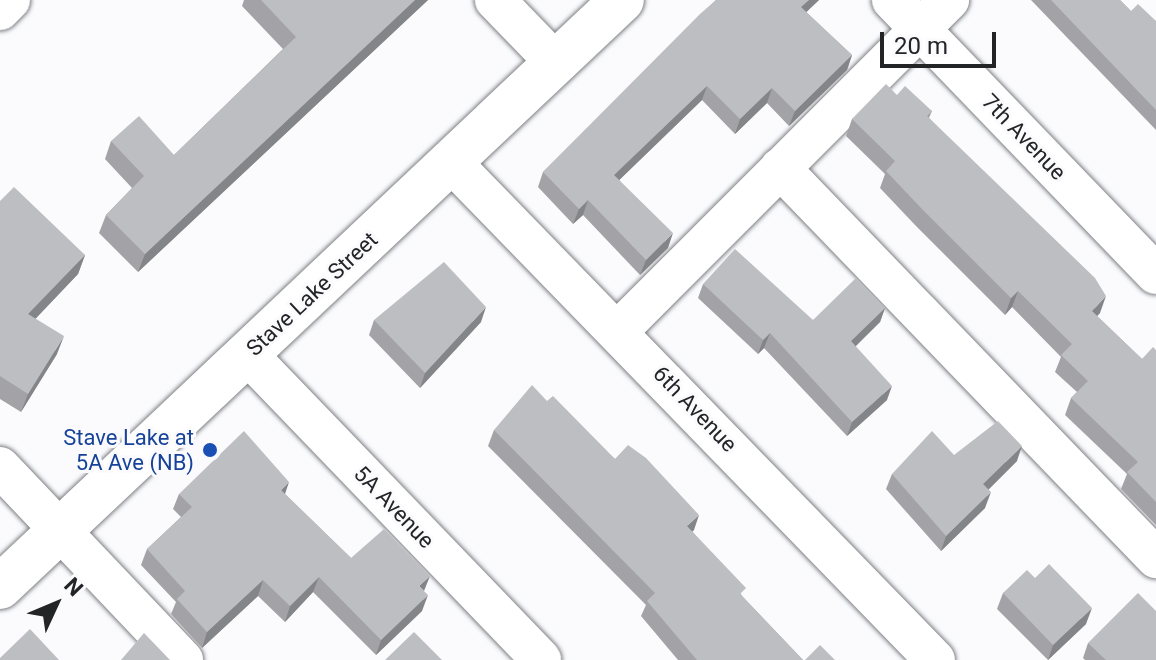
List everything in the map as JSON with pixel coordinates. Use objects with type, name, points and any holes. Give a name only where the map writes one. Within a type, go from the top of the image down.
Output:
[{"type":"main road","name":"Stave Lake Street","points":[[0,587],[622,0]]},
{"type":"street","points":[[0,10],[10,0]]},
{"type":"street","points":[[495,0],[556,63]]},
{"type":"street","points":[[619,330],[780,168],[906,14],[949,0]]},
{"type":"street","name":"7th Avenue","points":[[906,14],[1156,274]]},
{"type":"street","name":"6th Avenue","points":[[452,163],[619,330],[935,660]]},
{"type":"street","points":[[780,168],[1156,558]]},
{"type":"street","name":"5A Avenue","points":[[247,354],[541,660]]},
{"type":"street","points":[[0,467],[183,660]]},
{"type":"building","points":[[261,0],[415,0],[145,254],[106,215],[144,176],[111,141],[139,116],[174,155],[296,37]]},
{"type":"building","points":[[716,0],[809,0],[801,7],[852,55],[795,111],[772,88],[740,119],[707,86],[614,175],[673,233],[646,260],[588,200],[579,209],[543,172]]},
{"type":"building","points":[[1051,0],[1120,0],[1131,11],[1138,4],[1156,21],[1156,110]]},
{"type":"building","points":[[886,84],[897,95],[905,86],[932,111],[927,116],[1095,278],[1106,296],[1092,311],[1142,359],[1153,347],[1156,350],[1156,502],[1127,472],[1138,462],[1071,398],[1088,381],[1061,355],[1072,344],[1018,291],[1011,298],[922,209],[886,171],[895,161],[852,119]]},
{"type":"building","points":[[14,187],[85,255],[28,314],[64,336],[28,394],[0,376],[0,201]]},
{"type":"building","points":[[735,249],[813,320],[856,278],[885,308],[851,341],[892,386],[852,422],[770,333],[763,340],[703,284]]},
{"type":"building","points":[[444,262],[486,307],[425,373],[374,320]]},
{"type":"building","points":[[532,385],[547,401],[553,396],[615,459],[628,445],[646,458],[699,515],[687,526],[746,588],[740,594],[803,660],[697,660],[647,601],[655,593],[494,430]]},
{"type":"building","points":[[998,421],[1022,446],[983,484],[991,492],[946,536],[892,474],[932,431],[954,455]]},
{"type":"building","points":[[244,431],[289,482],[281,490],[351,558],[384,529],[430,576],[419,586],[428,595],[381,640],[319,577],[290,606],[263,580],[207,632],[177,599],[185,591],[147,549],[192,507],[179,494]]},
{"type":"building","points":[[1049,564],[1092,608],[1053,645],[1003,593],[1027,570],[1035,578]]},
{"type":"building","points":[[1138,593],[1156,611],[1156,660],[1106,660],[1088,643]]},
{"type":"building","points":[[30,629],[59,660],[0,660],[0,658]]},
{"type":"building","points":[[414,632],[442,660],[385,660]]},
{"type":"building","points":[[144,633],[170,660],[121,660]]},
{"type":"building","points":[[820,645],[835,660],[805,660]]},
{"type":"place","name":"Stave Lake at 5A Ave (NB)","points":[[210,450]]}]
